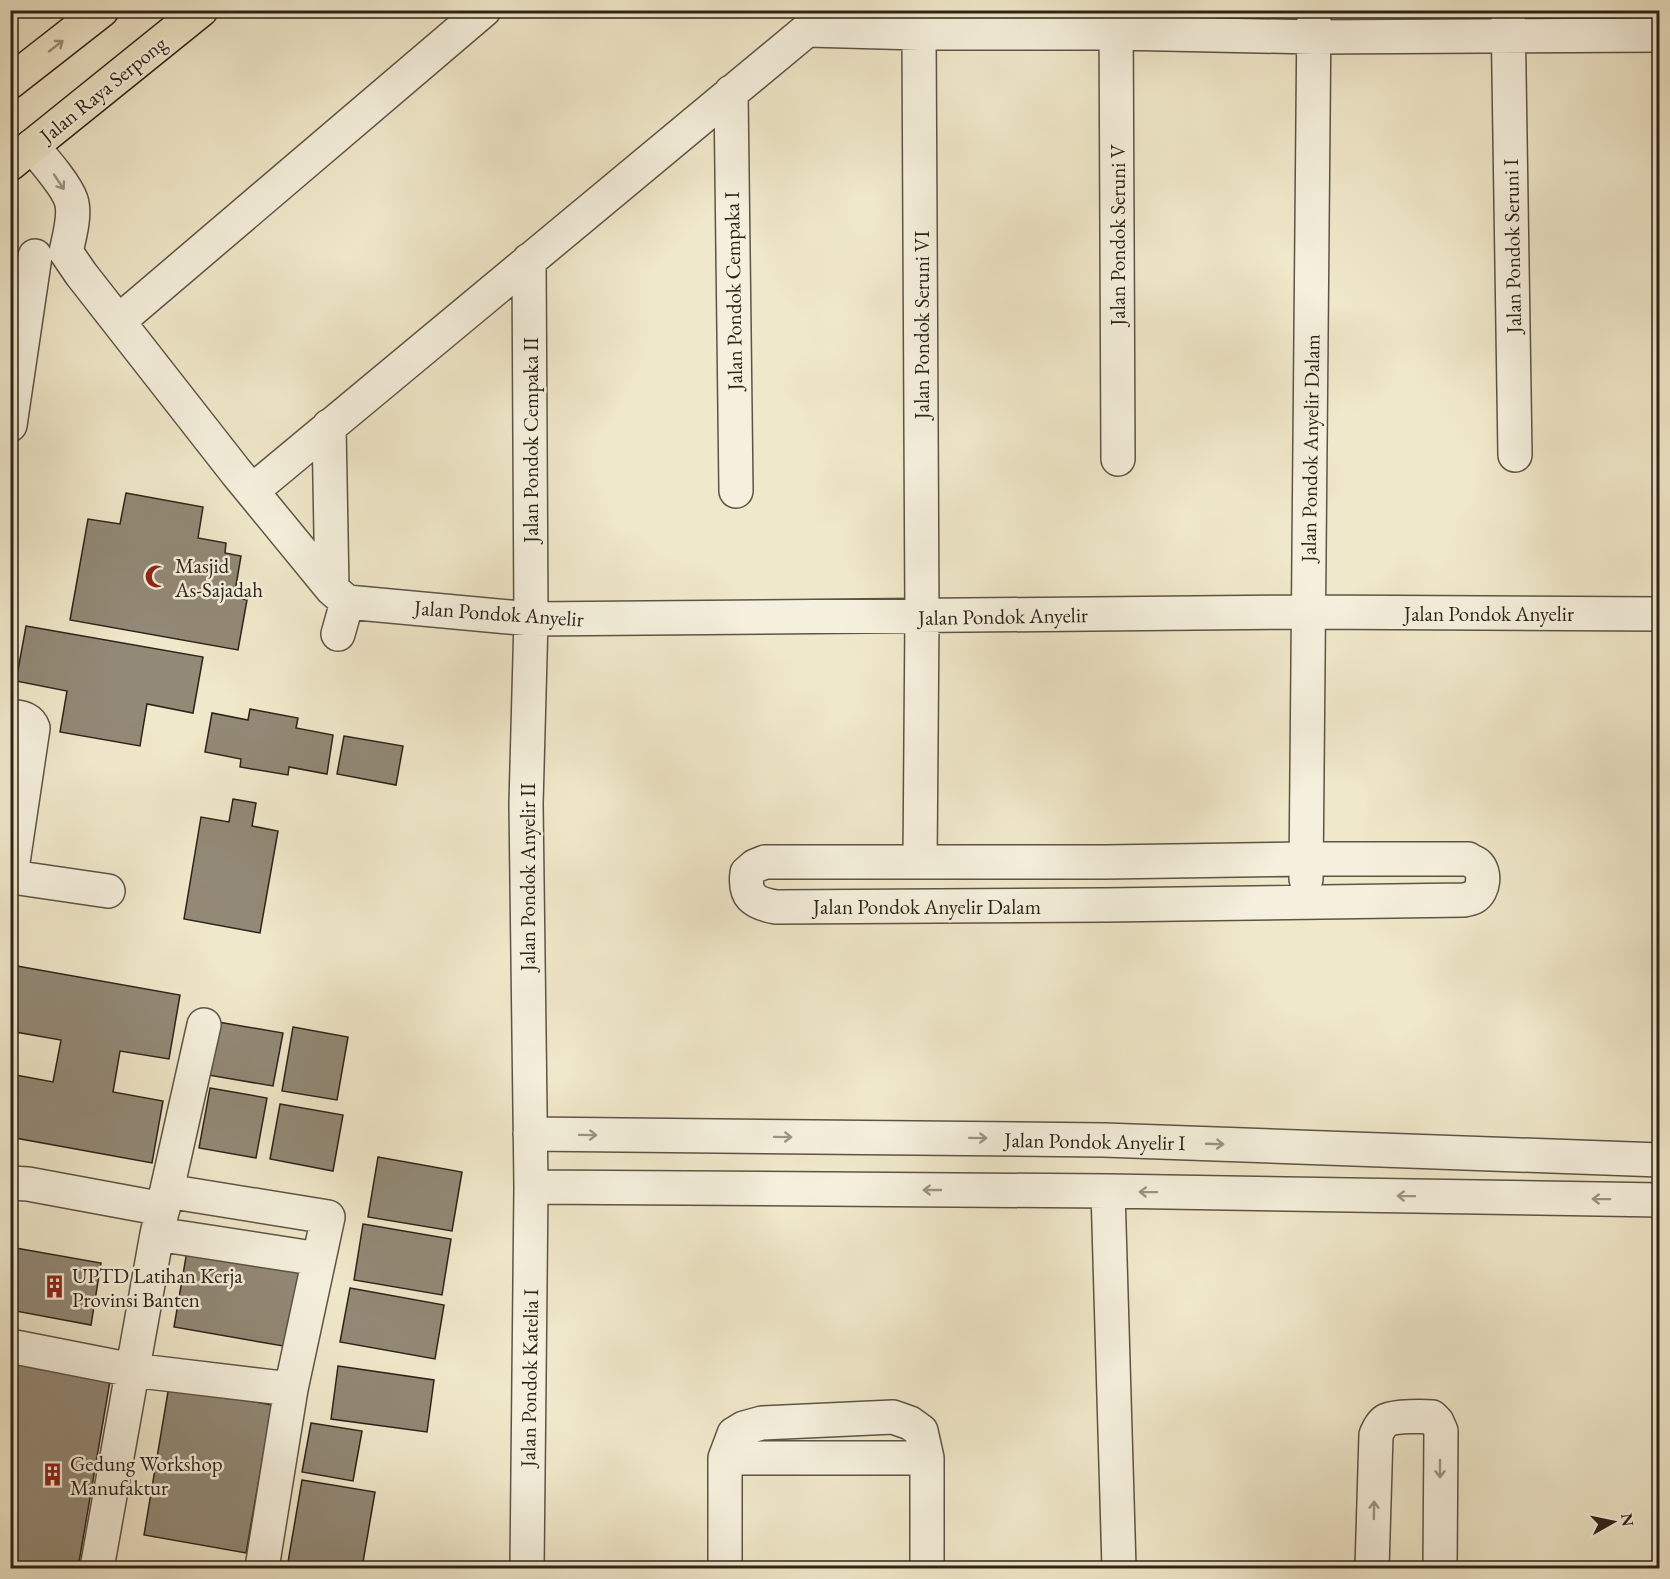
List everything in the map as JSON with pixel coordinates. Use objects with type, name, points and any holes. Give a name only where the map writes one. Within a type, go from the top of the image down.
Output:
[{"type":"main road","points":[[10,82],[102,10]]},
{"type":"main road","name":"Jalan Raya Serpong","points":[[21,155],[201,10]]},
{"type":"street","points":[[119,321],[484,10]]},
{"type":"street","points":[[252,491],[820,20],[919,33],[1116,22],[1509,23],[1659,35]]},
{"type":"street","name":"Jalan Pondok Seruni V","points":[[1116,22],[1118,459]]},
{"type":"street","name":"Jalan Pondok Seruni I","points":[[1509,23],[1515,455]]},
{"type":"street","name":"Jalan Pondok Anyelir Dalam","points":[[1307,902],[1314,24]]},
{"type":"street","name":"Jalan Pondok Seruni VI","points":[[919,33],[922,617]]},
{"type":"street","name":"Jalan Pondok Cempaka I","points":[[731,92],[736,491]]},
{"type":"street","name":"Jalan Raya Serpong","points":[[10,425],[46,246],[72,201],[58,179],[21,155]]},
{"type":"street","points":[[46,246],[81,274],[252,491],[339,595]]},
{"type":"street","name":"Jalan Pondok Cempaka II","points":[[529,260],[531,620]]},
{"type":"street","points":[[329,426],[339,595],[338,634]]},
{"type":"street","name":"Jalan Pondok Anyelir","points":[[339,595],[531,620],[1308,612],[1659,614]]},
{"type":"street","name":"Jalan Pondok Anyelir Dalam","points":[[920,862],[922,617]]},
{"type":"street","name":"Jalan Pondok Anyelir II","points":[[531,620],[526,804],[531,1187]]},
{"type":"street","points":[[10,716],[26,719],[31,722],[33,728],[13,875],[19,879],[108,891]]},
{"type":"street","name":"Jalan Pondok Anyelir Dalam","points":[[1468,859],[1477,864],[1483,880],[1481,890],[1474,897],[1464,900],[1106,905],[776,907],[761,904],[750,897],[746,885],[747,873],[755,866],[765,862],[1106,862],[1468,859]]},
{"type":"street","points":[[1106,862],[1106,905]]},
{"type":"street","points":[[97,1569],[162,1211],[204,1025]]},
{"type":"street","name":"Jalan Pondok Anyelir I","points":[[530,1134],[1104,1140],[1659,1160]]},
{"type":"street","points":[[10,1183],[28,1184],[162,1211],[319,1259]]},
{"type":"street","points":[[531,1187],[1108,1191],[1659,1200]]},
{"type":"street","name":"Jalan Pondok Katelia I","points":[[527,1569],[531,1187]]},
{"type":"street","points":[[1108,1191],[1119,1569]]},
{"type":"street","points":[[162,1211],[328,1217],[291,1389],[262,1569]]},
{"type":"street","points":[[10,1346],[132,1370],[291,1389]]},
{"type":"street","points":[[1372,1569],[1376,1435],[1387,1420],[1423,1416],[1432,1416],[1440,1431],[1440,1569]]},
{"type":"street","points":[[725,1569],[725,1458],[927,1458],[927,1569]]},
{"type":"building","name":"Masjid As-Sajadah","points":[[126,493],[203,507],[198,538],[226,543],[225,553],[241,556],[234,597],[247,600],[238,650],[70,620],[88,519],[120,524]]},
{"type":"building","points":[[26,626],[203,657],[193,713],[147,704],[140,746],[60,732],[67,691],[16,681]]},
{"type":"building","points":[[250,709],[298,718],[296,728],[333,735],[327,774],[289,767],[288,775],[240,767],[241,759],[205,752],[212,713],[248,720]]},
{"type":"building","points":[[344,736],[403,746],[396,785],[337,774]]},
{"type":"building","points":[[233,799],[256,803],[252,826],[278,831],[260,933],[184,919],[201,817],[229,822]]},
{"type":"building","points":[[17,966],[180,995],[169,1059],[120,1051],[113,1092],[163,1101],[152,1163],[10,1137],[10,1074],[53,1082],[61,1040],[10,1031],[10,1001]]},
{"type":"building","points":[[218,1022],[283,1033],[273,1086],[208,1075]]},
{"type":"building","points":[[293,1027],[348,1037],[337,1100],[282,1091]]},
{"type":"building","points":[[210,1088],[267,1098],[256,1158],[199,1148]]},
{"type":"building","points":[[280,1104],[343,1115],[333,1171],[270,1159]]},
{"type":"building","points":[[378,1157],[462,1172],[452,1231],[368,1217]]},
{"type":"building","points":[[363,1224],[451,1239],[442,1295],[354,1280]]},
{"type":"building","points":[[188,1245],[303,1265],[289,1347],[174,1327]]},
{"type":"building","name":"UPTD Latihan Kerja Provinsi Banten","points":[[10,1247],[101,1263],[91,1325],[10,1310]]},
{"type":"building","points":[[350,1288],[444,1305],[435,1359],[340,1342]]},
{"type":"building","name":"Gedung Workshop Manufaktur","points":[[10,1363],[110,1381],[78,1568],[10,1568]]},
{"type":"building","points":[[338,1366],[434,1380],[427,1432],[331,1419]]},
{"type":"building","points":[[169,1386],[272,1405],[246,1553],[144,1535]]},
{"type":"building","points":[[311,1423],[362,1431],[353,1481],[302,1472]]},
{"type":"building","points":[[302,1480],[375,1492],[362,1568],[287,1568]]},
{"type":"place","name":"Masjid As-Sajadah","points":[[157,577]]},
{"type":"place","name":"UPTD Latihan Kerja Provinsi Banten","points":[[54,1287]]},
{"type":"place","name":"Gedung Workshop Manufaktur","points":[[52,1475]]}]
